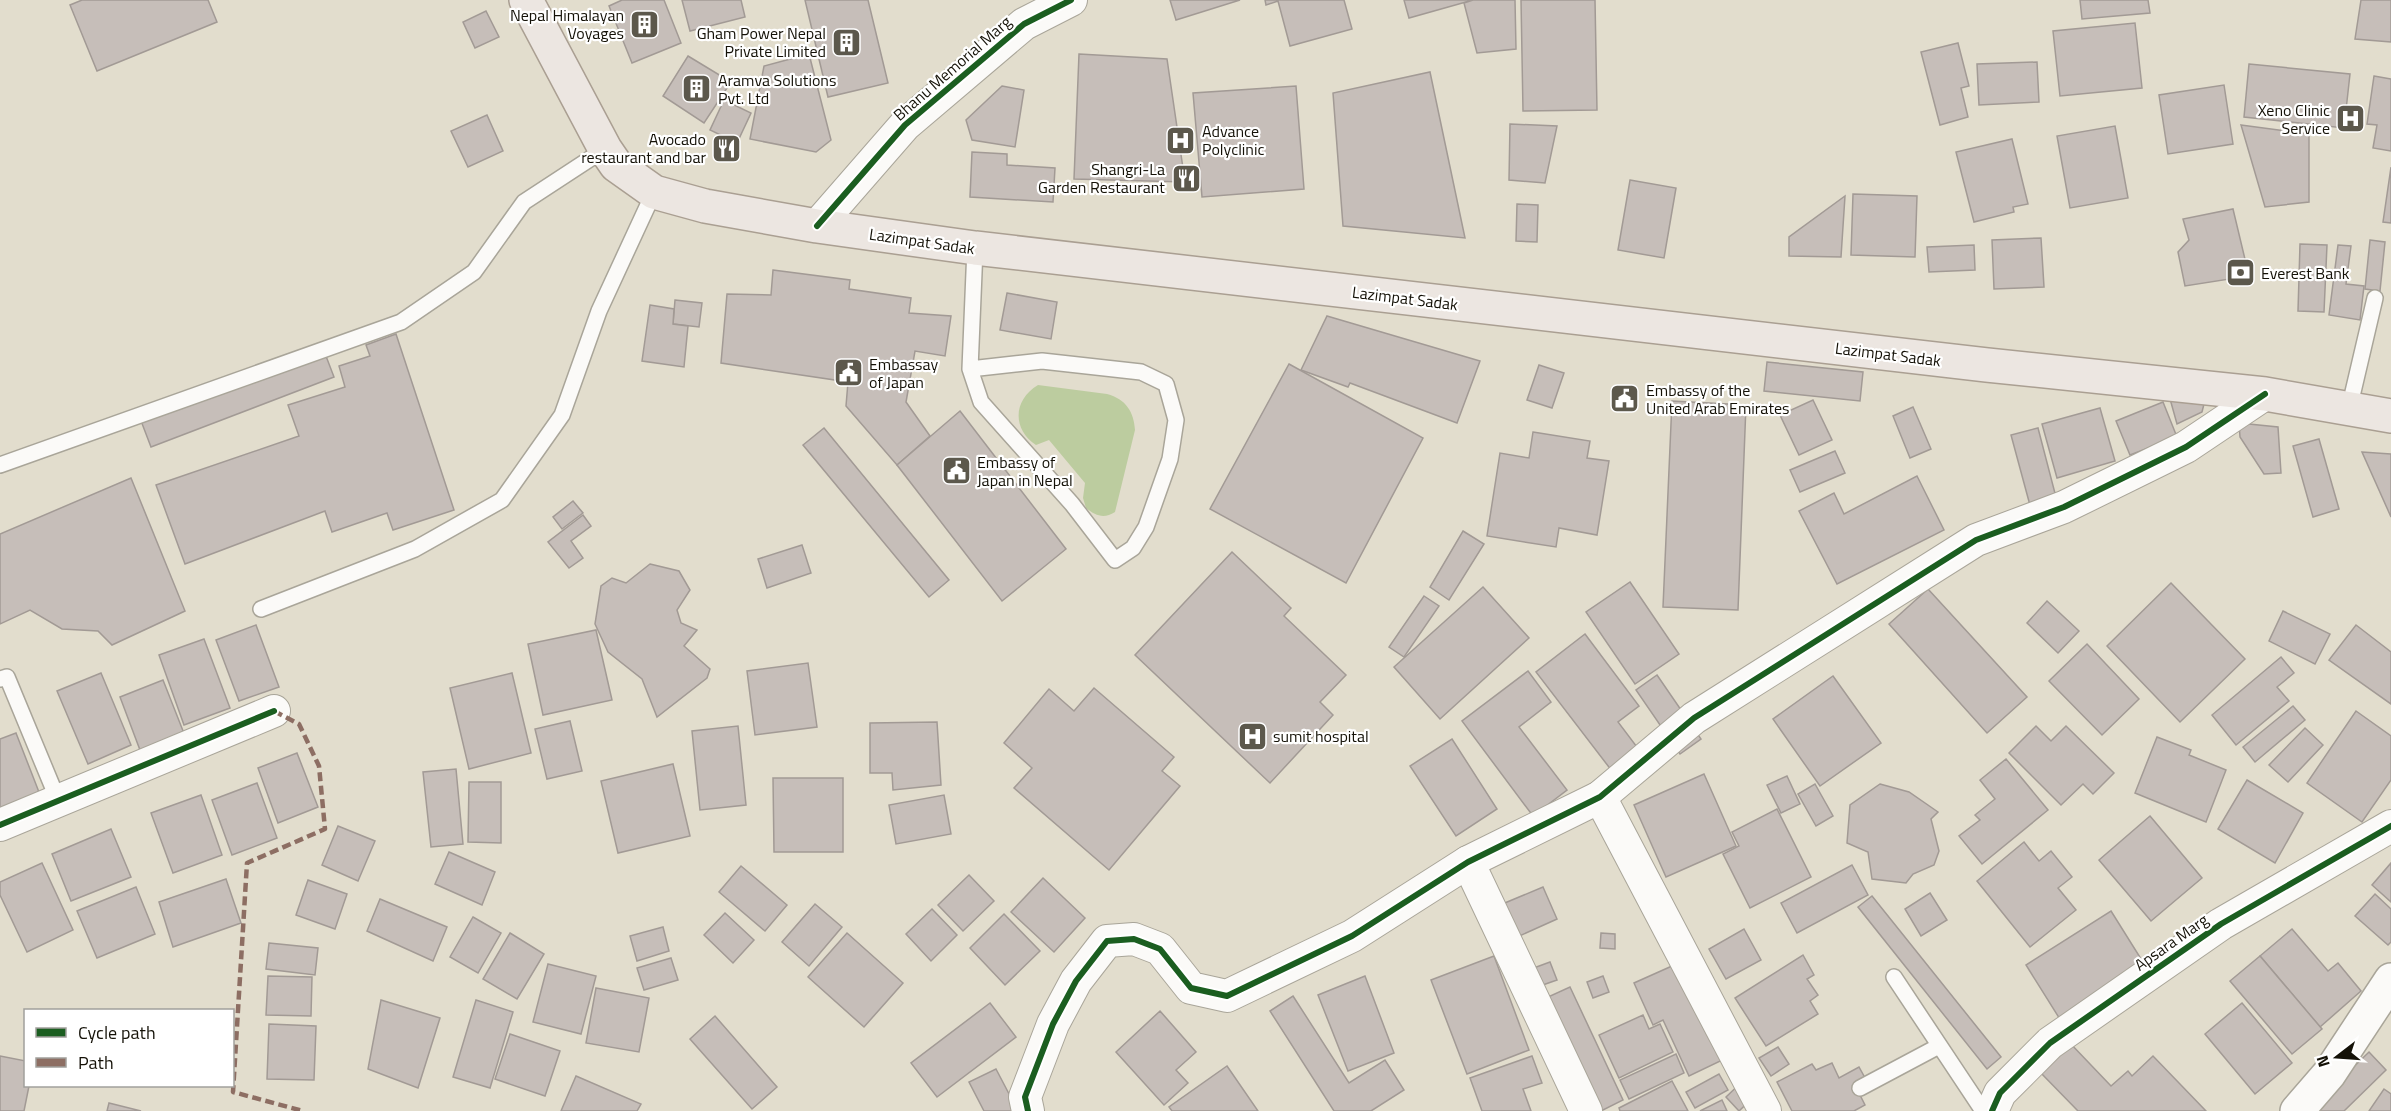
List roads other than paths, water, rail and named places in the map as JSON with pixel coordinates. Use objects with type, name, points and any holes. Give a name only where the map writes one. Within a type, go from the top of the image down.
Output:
[{"type":"main road","name":"Lazimpat Sadak","points":[[526,0],[604,149],[616,165],[654,192],[705,206],[817,226],[975,249],[1987,365],[2265,394],[2391,416]]},
{"type":"street","name":"Bhanu Memorial Marg","points":[[817,226],[905,125],[1024,24],[1071,0]]},
{"type":"street","points":[[1028,1111],[1025,1097],[1053,1024],[1076,981],[1107,942],[1134,939],[1160,949],[1191,988],[1227,996],[1352,936],[1468,862],[1600,797],[1694,718],[1966,546],[2064,507],[2187,447],[2265,394]]},
{"type":"street","points":[[0,825],[274,711]]},
{"type":"street","points":[[1600,797],[1765,1111]]},
{"type":"street","name":"Apsara Marg","points":[[1992,1111],[2000,1093],[2050,1043],[2221,924],[2391,826]]},
{"type":"street","points":[[1468,862],[1586,1111]]},
{"type":"street","points":[[2297,1111],[2329,1074],[2391,980]]},
{"type":"lane","points":[[0,465],[402,322],[474,272],[524,202],[604,149]]},
{"type":"lane","points":[[261,609],[415,549],[502,500],[562,415],[599,311],[654,192]]},
{"type":"lane","points":[[970,369],[1042,361],[1141,372],[1166,384],[1176,420],[1170,459],[1146,527],[1133,548],[1115,560],[1072,504],[981,402],[970,369],[975,249]]},
{"type":"lane","points":[[2349,410],[2375,297]]},
{"type":"lane","points":[[0,679],[7,676],[58,800]]},
{"type":"lane","points":[[1894,977],[1983,1111]]},
{"type":"lane","points":[[1860,1088],[1940,1046]]},
{"type":"place","name":"Nepal Himalayan Voyages","points":[[645,24]]},
{"type":"place","name":"Gham Power Nepal Private Limited","points":[[847,42]]},
{"type":"place","name":"Aramva Solutions Pvt. Ltd","points":[[697,89]]},
{"type":"place","name":"Xeno Clinic Service","points":[[2351,119]]},
{"type":"place","name":"Advance Polyclinic","points":[[1181,140]]},
{"type":"place","name":"Avocado restaurant and bar","points":[[727,148]]},
{"type":"place","name":"Shangri-La Garden Restaurant","points":[[1186,178]]},
{"type":"place","name":"Everest Bank","points":[[2240,273]]},
{"type":"place","name":"Embassay of Japan","points":[[848,373]]},
{"type":"place","name":"Embassy of the United Arab Emirates","points":[[1625,399]]},
{"type":"place","name":"Embassy of Japan in Nepal","points":[[956,471]]},
{"type":"place","name":"sumit hospital","points":[[1252,736]]}]
